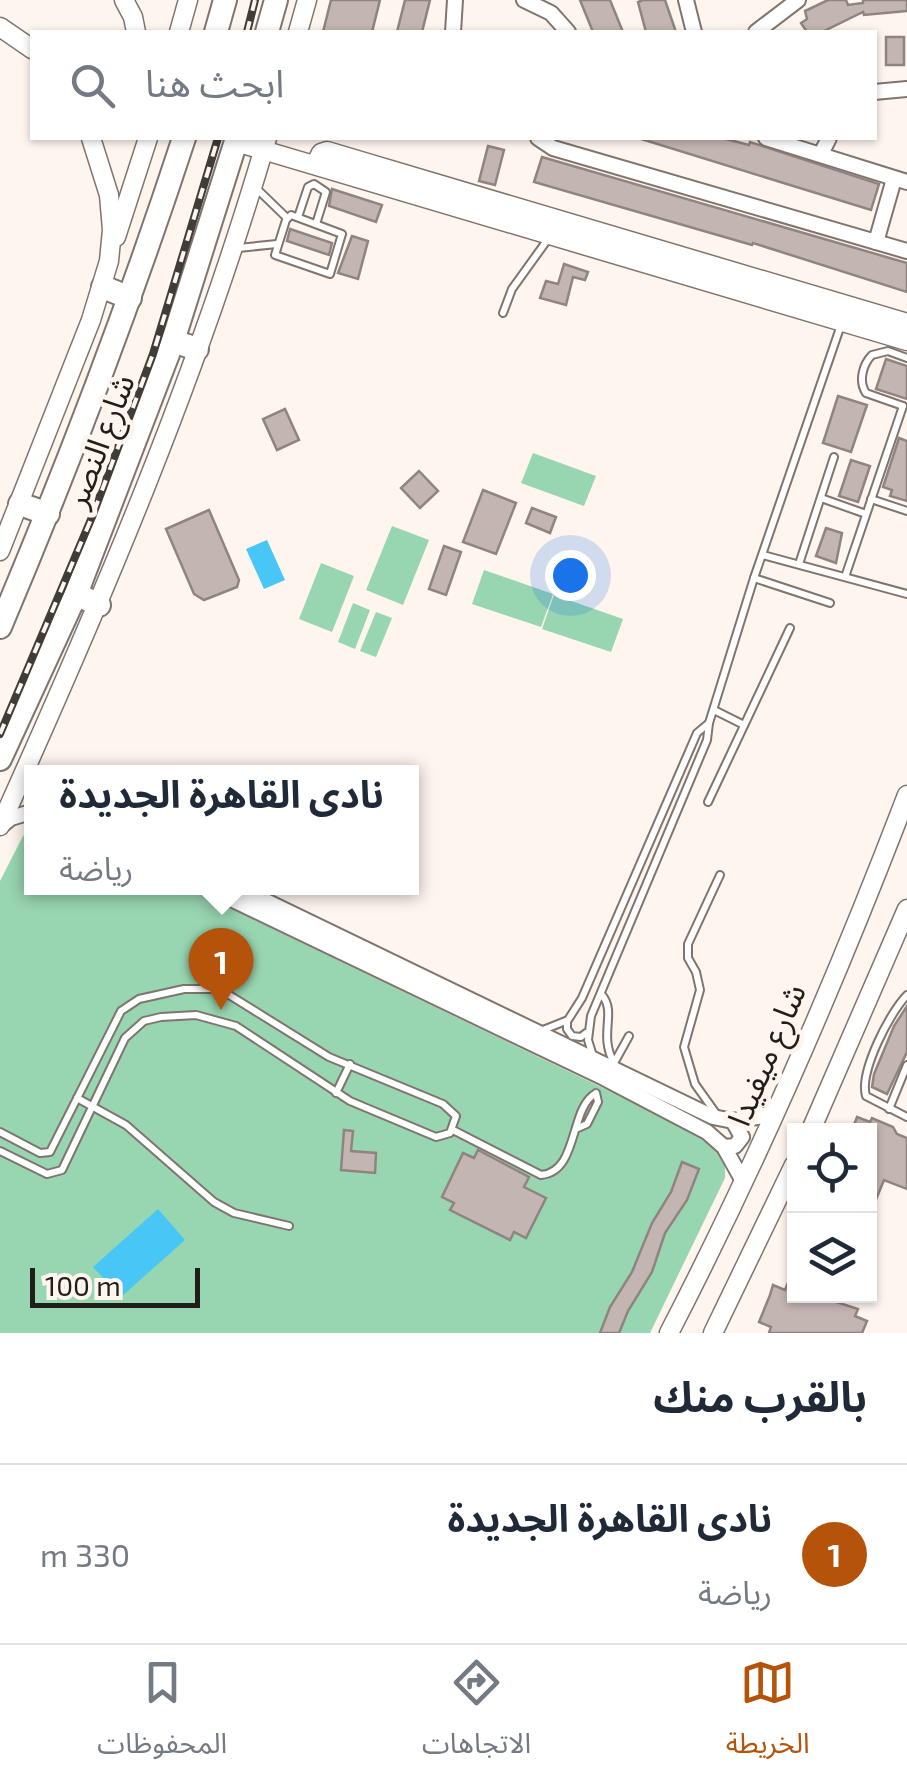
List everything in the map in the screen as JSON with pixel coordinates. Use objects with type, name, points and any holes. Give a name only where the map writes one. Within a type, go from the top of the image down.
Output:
[{"type":"main road","points":[[216,30],[224,0]]},
{"type":"main road","points":[[267,30],[276,0]]},
{"type":"main road","name":"شارع النصر","points":[[0,626],[48,514],[130,298],[183,140]]},
{"type":"main road","name":"شارع النصر","points":[[0,759],[8,731],[76,594],[173,341],[236,140]]},
{"type":"main road","points":[[103,287],[130,298]]},
{"type":"main road","points":[[173,341],[198,349]]},
{"type":"main road","points":[[20,504],[48,514]]},
{"type":"main road","points":[[76,594],[99,605]]},
{"type":"street","points":[[124,0],[136,30]]},
{"type":"street","points":[[180,30],[188,0]]},
{"type":"street","points":[[299,30],[307,0]]},
{"type":"street","points":[[452,30],[456,0]]},
{"type":"street","points":[[524,0],[550,13],[566,30]]},
{"type":"street","points":[[686,0],[694,30]]},
{"type":"street","points":[[759,30],[798,0]]},
{"type":"street","points":[[0,27],[30,49]]},
{"type":"street","points":[[877,92],[907,89]]},
{"type":"street","points":[[92,140],[109,194],[109,261]]},
{"type":"street","points":[[0,551],[103,287],[147,140]]},
{"type":"street","points":[[236,140],[265,144],[316,163],[907,341]]},
{"type":"street","points":[[541,140],[553,148],[907,251]]},
{"type":"street","points":[[773,140],[901,181],[876,242]]},
{"type":"street","points":[[821,154],[828,140]]},
{"type":"street","points":[[28,765],[99,605],[198,349],[265,144]]},
{"type":"street","points":[[316,163],[320,154],[327,151],[907,323]]},
{"type":"street","points":[[35,749],[37,765]]},
{"type":"street","points":[[0,826],[24,773]]},
{"type":"street","name":"شارع ميفيدا","points":[[670,1333],[775,1114],[907,795]]},
{"type":"street","points":[[0,826],[24,814]]},
{"type":"street","points":[[223,895],[728,1121],[742,1137],[735,1146],[724,1147]]},
{"type":"street","points":[[253,895],[610,1070],[716,1137],[744,1183]]},
{"type":"street","points":[[813,1123],[907,908]]},
{"type":"street","points":[[728,1121],[775,1114]]},
{"type":"street","points":[[713,1333],[787,1179]]},
{"type":"lane","points":[[298,217],[308,187],[314,184],[326,190],[316,224]]},
{"type":"lane","points":[[253,186],[287,218],[298,217],[343,236],[330,274],[276,257],[287,218]]},
{"type":"lane","points":[[504,313],[512,289],[551,234]]},
{"type":"lane","points":[[232,249],[278,244]]},
{"type":"lane","points":[[595,1062],[588,1031],[708,740],[709,723],[754,578],[842,321]]},
{"type":"lane","points":[[845,577],[905,407],[866,393],[861,383],[866,363],[872,354],[888,352],[907,358]]},
{"type":"lane","points":[[799,564],[834,457]]},
{"type":"lane","points":[[821,498],[866,514]]},
{"type":"lane","points":[[871,499],[907,510]]},
{"type":"lane","points":[[763,554],[907,594]]},
{"type":"lane","points":[[754,578],[830,602]]},
{"type":"lane","points":[[708,802],[790,628]]},
{"type":"lane","points":[[714,710],[744,725]]},
{"type":"lane","points":[[588,1031],[581,1037],[572,1036],[567,1029],[568,1020],[599,964],[697,733],[709,723]]},
{"type":"lane","points":[[720,875],[688,944],[688,958],[700,990],[684,1047],[695,1084],[728,1121]]},
{"type":"lane","points":[[0,1132],[45,1154],[53,1148],[121,1011],[138,999],[198,988],[226,994],[329,1056],[442,1104],[456,1116],[453,1130],[436,1137],[336,1093],[236,1026],[196,1015],[161,1017],[144,1020],[130,1031],[58,1174],[48,1174],[0,1151]]},
{"type":"lane","points":[[602,994],[609,1007],[605,1045],[610,1070]]},
{"type":"lane","points":[[907,995],[894,1013],[865,1074],[866,1096],[907,1117]]},
{"type":"lane","points":[[526,1028],[552,1029],[568,1020]]},
{"type":"lane","points":[[453,1130],[541,1174],[554,1171],[578,1128],[586,1124],[598,1102],[596,1093],[628,1036]]},
{"type":"lane","points":[[336,1093],[350,1064]]},
{"type":"lane","points":[[890,1109],[907,1066]]},
{"type":"lane","points":[[77,1098],[126,1125],[224,1208],[289,1226]]},
{"type":"green space","points":[[533,453],[596,476],[584,506],[521,483]]},
{"type":"green space","points":[[392,526],[429,540],[403,605],[366,590]]},
{"type":"green space","points":[[321,563],[354,576],[332,632],[299,619]]},
{"type":"green space","points":[[484,570],[553,594],[541,627],[472,604]]},
{"type":"green space","points":[[554,595],[623,619],[611,652],[542,629]]},
{"type":"green space","points":[[353,603],[370,610],[355,649],[338,642]]},
{"type":"green space","points":[[376,612],[392,618],[376,657],[360,651]]},
{"type":"green space","points":[[23,836],[24,895],[203,895],[709,1139],[722,1157],[725,1178],[650,1333],[0,1333],[0,881]]},
{"type":"water","points":[[267,540],[285,580],[264,589],[246,549]]},
{"type":"water","points":[[158,1209],[185,1240],[121,1297],[93,1267]]},
{"type":"building","points":[[331,0],[380,0],[372,30],[324,30]]},
{"type":"building","points":[[405,0],[430,0],[422,30],[398,30]]},
{"type":"building","points":[[580,0],[610,0],[622,30],[592,30]]},
{"type":"building","points":[[665,0],[675,30],[645,30],[638,2]]},
{"type":"building","points":[[828,0],[846,0],[848,5],[863,0],[907,0],[907,11],[864,15],[863,12],[826,30],[806,30],[801,23],[807,19],[805,11]]},
{"type":"building","points":[[886,37],[904,37],[904,65],[886,65]]},
{"type":"building","points":[[644,140],[730,140],[749,145],[750,142],[879,184],[871,210]]},
{"type":"building","points":[[488,146],[504,150],[495,185],[479,181]]},
{"type":"building","points":[[542,157],[907,263],[907,292],[753,243],[534,182]]},
{"type":"building","points":[[332,189],[382,205],[376,222],[329,206]]},
{"type":"building","points":[[290,229],[332,243],[329,255],[287,241]]},
{"type":"building","points":[[352,236],[368,241],[358,279],[338,273]]},
{"type":"building","points":[[564,264],[588,272],[585,280],[573,277],[566,305],[540,298],[546,281],[558,284]]},
{"type":"building","points":[[886,359],[907,366],[907,399],[876,389]]},
{"type":"building","points":[[838,396],[867,405],[851,452],[823,443]]},
{"type":"building","points":[[285,409],[299,440],[277,450],[263,419]]},
{"type":"building","points":[[899,438],[907,441],[907,501],[890,496],[892,490],[883,487]]},
{"type":"building","points":[[851,460],[870,466],[858,502],[839,496]]},
{"type":"building","points":[[419,471],[438,491],[420,508],[401,488]]},
{"type":"building","points":[[483,490],[516,503],[496,554],[463,542]]},
{"type":"building","points":[[532,508],[556,517],[550,533],[526,523]]},
{"type":"building","points":[[209,510],[239,580],[237,587],[204,600],[194,594],[166,529]]},
{"type":"building","points":[[826,528],[842,533],[836,563],[816,556]]},
{"type":"building","points":[[444,546],[461,552],[446,595],[429,589]]},
{"type":"building","points":[[907,1006],[907,1052],[887,1094],[872,1087],[874,1074]]},
{"type":"building","points":[[857,1117],[870,1122],[872,1118],[907,1138],[907,1189],[884,1180],[877,1197],[877,1123],[855,1123]]},
{"type":"building","points":[[344,1130],[353,1131],[351,1151],[376,1153],[375,1173],[341,1170]]},
{"type":"building","points":[[478,1150],[529,1177],[524,1187],[546,1198],[526,1238],[514,1232],[510,1240],[450,1210],[454,1203],[442,1197],[463,1153],[474,1158]]},
{"type":"building","points":[[682,1162],[699,1169],[687,1200],[665,1233],[652,1272],[619,1333],[600,1333],[652,1223],[671,1192]]},
{"type":"building","points":[[773,1285],[785,1290],[787,1285],[787,1303],[840,1303],[858,1309],[855,1316],[867,1321],[862,1333],[769,1333],[771,1327],[759,1322]]},
{"type":"railway","points":[[248,30],[255,0]]},
{"type":"railway","points":[[0,734],[92,517],[153,354],[217,140]]},
{"type":"place","name":"نادى القاهرة الجديدة","points":[[221,1010]]}]
